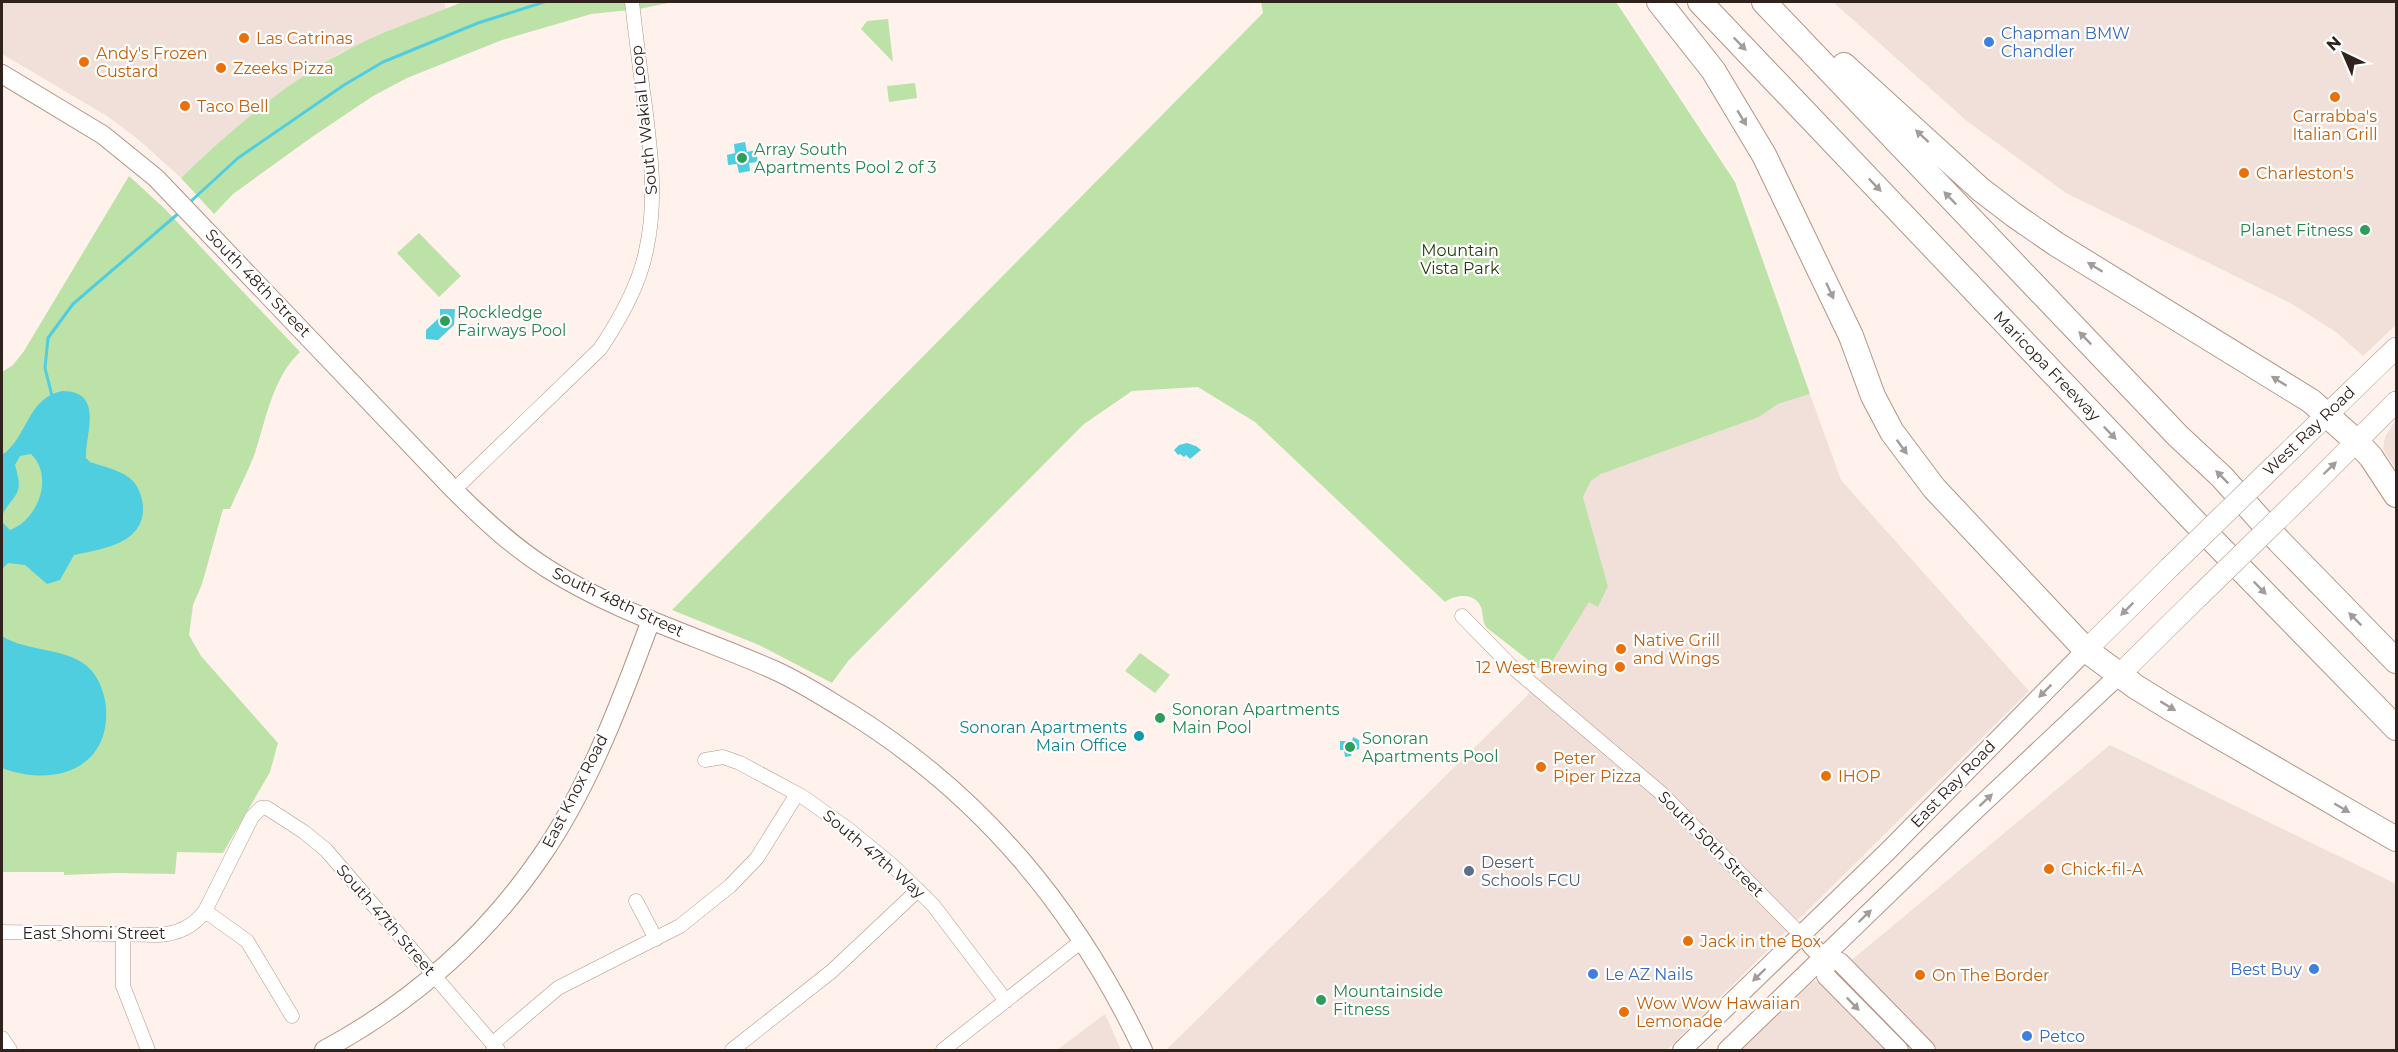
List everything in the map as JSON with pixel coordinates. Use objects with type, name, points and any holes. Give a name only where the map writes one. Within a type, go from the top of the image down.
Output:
[{"type":"highway","points":[[1659,2],[1713,70],[1764,155],[1846,326],[1873,396],[1892,432],[1934,488],[2086,650],[2119,675],[2170,708],[2397,839]]},
{"type":"highway","name":"Maricopa Freeway","points":[[1700,2],[2194,521],[2397,728]]},
{"type":"highway","points":[[1764,2],[2154,410],[2222,477],[2279,541],[2397,661]]},
{"type":"highway","points":[[1779,2],[1844,65],[1980,189],[2056,244],[2285,385],[2326,415],[2371,457],[2397,495]]},
{"type":"main road","name":"South 48th Street","points":[[2,74],[103,135],[156,178],[482,518],[549,570],[651,620],[805,686],[908,752],[970,804],[1010,846],[1059,906],[1083,940],[1143,1050]]},
{"type":"main road","name":"West Ray Road","points":[[2223,516],[2397,348]]},
{"type":"main road","points":[[2357,442],[2397,402]]},
{"type":"main road","name":"East Ray Road","points":[[1682,1050],[1812,946],[2119,675],[2357,442]]},
{"type":"main road","name":"East Ray Road","points":[[1727,1050],[1915,824],[2086,650],[2223,516]]},
{"type":"main road","name":"East Knox Road","points":[[324,1050],[373,1022],[434,976],[491,921],[543,854],[558,830],[596,755],[651,620]]},
{"type":"main road","name":"South 50th Street","points":[[1812,946],[1826,976],[1899,1050]]},
{"type":"main road","name":"South 50th Street","points":[[1812,946],[1840,963],[1926,1050]]},
{"type":"street","name":"South Wakial Loop","points":[[454,490],[600,349],[619,318],[640,272],[650,233],[653,195],[652,164],[632,2]]},
{"type":"street","name":"South 50th Street","points":[[1462,616],[1510,665],[1661,793],[1812,946]]},
{"type":"street","name":"South 47th Way","points":[[705,760],[723,757],[740,762],[797,794],[848,829],[918,890],[950,925],[1006,1001]]},
{"type":"street","points":[[495,1047],[558,988],[680,926],[744,873],[757,858],[797,794]]},
{"type":"street","name":"South 47th Street","points":[[261,808],[272,810],[326,850],[495,1047]]},
{"type":"street","name":"East Shomi Street","points":[[2,932],[170,934],[193,923],[205,911],[252,817],[261,808]]},
{"type":"street","points":[[732,1050],[832,971],[918,890]]},
{"type":"street","points":[[636,901],[656,939]]},
{"type":"street","points":[[205,911],[247,942],[292,1016]]},
{"type":"street","points":[[123,934],[123,987],[148,1050]]},
{"type":"street","points":[[943,1050],[1083,940]]},
{"type":"street","points":[[2,1038],[10,1050]]},
{"type":"shaded area","points":[[2,2],[444,2],[446,9],[340,53],[244,121],[181,178],[139,140],[107,116],[2,54]]},
{"type":"shaded area","points":[[1833,2],[2396,2],[2396,325],[2363,356],[2336,332],[2292,304],[2066,193],[1968,122]]},
{"type":"shaded area","points":[[1810,394],[1841,480],[2029,691],[1667,1050],[1166,1050],[1525,698],[1545,673],[1589,601],[1598,606],[1608,586],[1583,497],[1591,481],[1601,474],[1759,417],[1778,404]]},
{"type":"shaded area","points":[[2396,419],[2396,469],[2383,449],[2385,437]]},
{"type":"shaded area","points":[[2110,745],[2396,884],[2396,1050],[1739,1050],[1808,983],[1820,980],[1824,983]]},
{"type":"shaded area","points":[[1105,1014],[1121,1050],[1057,1050]]},
{"type":"green space","points":[[462,2],[673,2],[639,9],[591,14],[502,40],[407,78],[373,96],[312,137],[233,194],[214,214],[181,178],[256,111],[297,80],[369,39]]},
{"type":"green space","name":"Mountain Vista Park","points":[[1261,2],[1616,2],[1735,182],[1810,394],[1778,404],[1759,417],[1601,474],[1591,481],[1583,497],[1608,586],[1598,607],[1589,602],[1545,673],[1487,628],[1477,601],[1463,596],[1445,602],[1255,422],[1198,387],[1132,391],[1084,424],[848,661],[832,683],[759,645],[672,610],[1263,13]]},
{"type":"green space","points":[[888,19],[893,62],[861,29],[867,21]]},
{"type":"green space","points":[[915,83],[917,98],[889,102],[887,86]]},
{"type":"green space","points":[[129,176],[164,208],[300,352],[291,362],[277,386],[255,453],[230,509],[223,509],[202,584],[193,605],[189,635],[201,656],[278,743],[270,772],[223,853],[177,852],[175,874],[64,875],[64,872],[2,872],[2,372],[13,365],[24,351]]},
{"type":"green space","points":[[419,233],[461,276],[439,297],[397,253]]},
{"type":"green space","points":[[1140,653],[1170,675],[1155,693],[1125,671]]},
{"type":"water","name":"Array South Apartments Pool 2 of 3","points":[[745,142],[747,152],[756,150],[758,162],[749,163],[750,171],[739,173],[737,164],[728,165],[727,155],[735,153],[734,144]]},
{"type":"water","name":"Rockledge Fairways Pool","points":[[440,309],[455,309],[454,325],[438,340],[426,339],[426,330],[440,317]]},
{"type":"water","points":[[62,391],[75,393],[84,398],[88,406],[90,416],[86,458],[90,462],[124,474],[133,481],[141,496],[142,519],[137,529],[120,542],[109,547],[74,555],[60,580],[47,584],[25,565],[8,563],[2,569],[2,522],[10,530],[29,517],[40,496],[42,474],[31,454],[20,456],[15,465],[19,488],[2,515],[2,455],[11,447],[42,401]]},
{"type":"water","points":[[1187,443],[1201,450],[1190,459],[1186,455],[1184,457],[1178,455],[1174,450],[1179,445]]},
{"type":"water","points":[[2,636],[24,645],[71,657],[82,662],[97,678],[102,688],[106,708],[105,729],[98,747],[88,760],[74,769],[39,776],[2,768]]},
{"type":"water","name":"Sonoran Apartments Pool","points":[[1353,737],[1359,740],[1359,749],[1352,752],[1351,756],[1345,757],[1344,750],[1340,750],[1340,741],[1352,741]]},
{"type":"waterway","points":[[189,203],[238,158],[344,85],[383,62],[478,23],[544,2]]},
{"type":"waterway","points":[[52,396],[45,368],[48,338],[73,304],[180,212]]},
{"type":"place","name":"Las Catrinas","points":[[244,38]]},
{"type":"place","name":"Chapman BMW Chandler","points":[[1989,42]]},
{"type":"place","name":"Andy's Frozen Custard","points":[[84,62]]},
{"type":"place","name":"Zzeeks Pizza","points":[[221,68]]},
{"type":"place","name":"Carrabba's Italian Grill","points":[[2335,97]]},
{"type":"place","name":"Taco Bell","points":[[185,106]]},
{"type":"place","name":"Array South Apartments Pool 2 of 3","points":[[742,158]]},
{"type":"place","name":"Charleston's","points":[[2244,173]]},
{"type":"place","name":"Planet Fitness","points":[[2365,230]]},
{"type":"place","name":"Rockledge Fairways Pool","points":[[445,321]]},
{"type":"place","name":"Native Grill and Wings","points":[[1621,649]]},
{"type":"place","name":"12 West Brewing","points":[[1620,667]]},
{"type":"place","name":"Sonoran Apartments Main Pool","points":[[1160,718]]},
{"type":"place","name":"Sonoran Apartments Main Office","points":[[1139,736]]},
{"type":"place","name":"Sonoran Apartments Pool","points":[[1350,747]]},
{"type":"place","name":"Peter Piper Pizza","points":[[1541,767]]},
{"type":"place","name":"IHOP","points":[[1826,776]]},
{"type":"place","name":"Chick-fil-A","points":[[2049,869]]},
{"type":"place","name":"Desert Schools FCU","points":[[1469,871]]},
{"type":"place","name":"Jack in the Box","points":[[1688,941]]},
{"type":"place","name":"Best Buy","points":[[2314,969]]},
{"type":"place","name":"Le AZ Nails","points":[[1593,974]]},
{"type":"place","name":"On The Border","points":[[1920,975]]},
{"type":"place","name":"Mountainside Fitness","points":[[1321,1000]]},
{"type":"place","name":"Wow Wow Hawaiian Lemonade","points":[[1624,1012]]},
{"type":"place","name":"Petco","points":[[2027,1036]]}]
